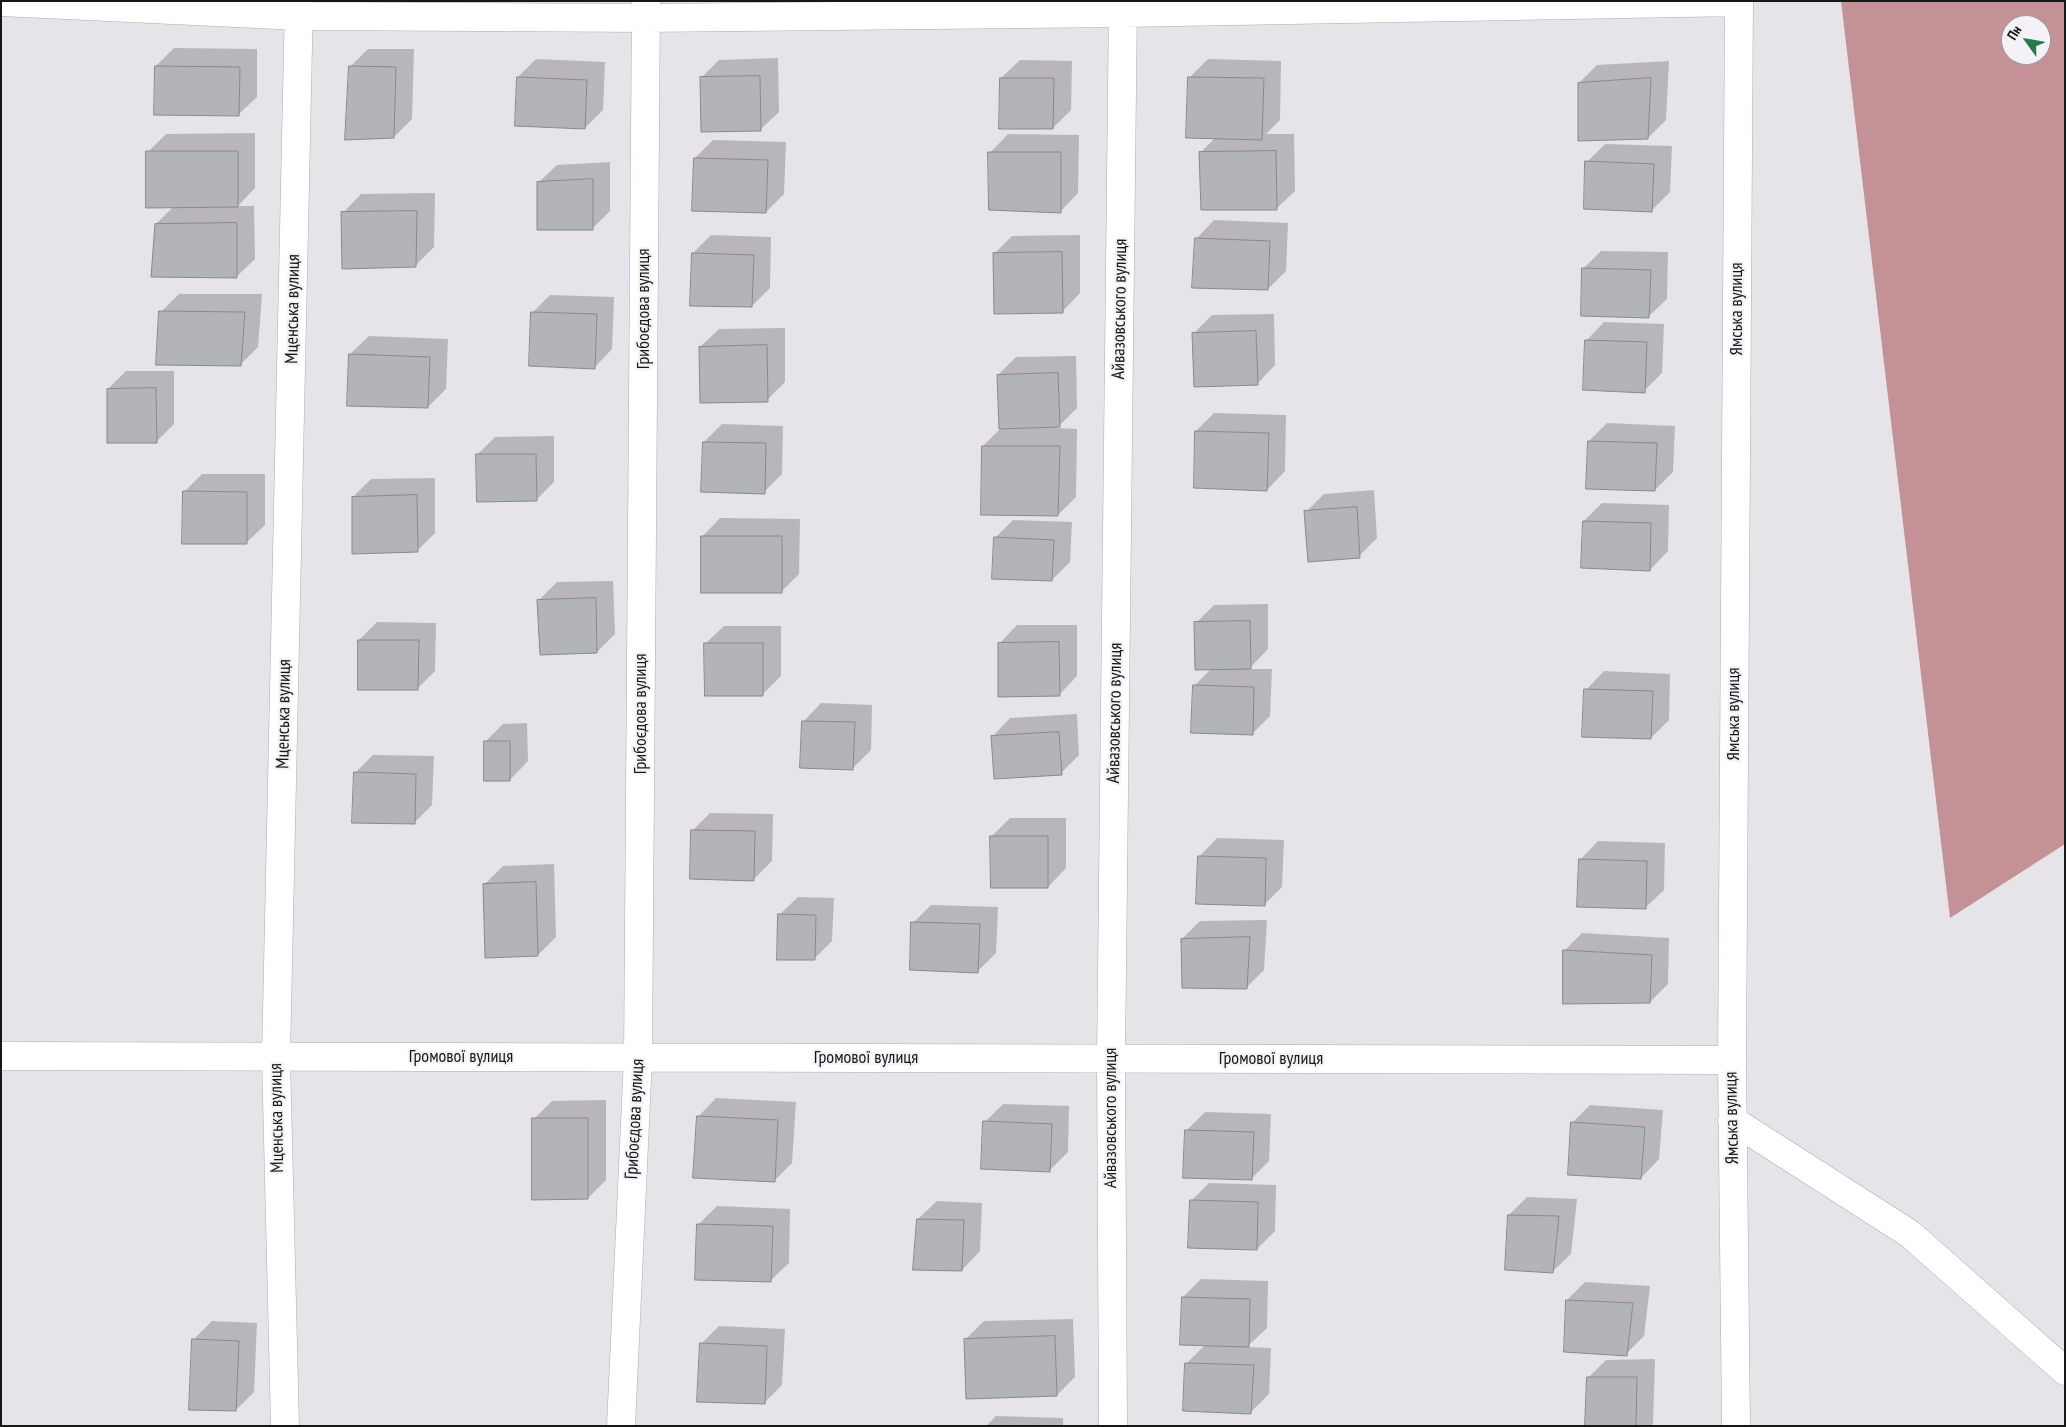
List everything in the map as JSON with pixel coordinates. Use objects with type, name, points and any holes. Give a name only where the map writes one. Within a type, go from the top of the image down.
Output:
[{"type":"street","points":[[1,2],[300,9],[646,10],[1739,2]]},
{"type":"street","name":"Ямська вулиця","points":[[1736,1426],[1732,1060],[1739,2]]},
{"type":"street","name":"Айвазовського вулиця","points":[[1113,1426],[1111,1058],[1123,7]]},
{"type":"street","name":"Мценська вулиця","points":[[285,1426],[276,1057],[300,9]]},
{"type":"street","name":"Грибоєдова вулиця","points":[[620,1426],[638,1058],[646,10]]},
{"type":"street","name":"Громової вулиця","points":[[1,1056],[1732,1060]]},
{"type":"street","points":[[1732,1120],[1910,1234],[2065,1370]]},
{"type":"shaded area","points":[[1841,1],[2065,1],[2065,844],[1950,918]]},
{"type":"building","points":[[155,66],[240,67],[239,116],[154,115]]},
{"type":"building","points":[[349,66],[396,67],[394,138],[345,140]]},
{"type":"building","points":[[760,76],[761,131],[701,132],[700,77]]},
{"type":"building","points":[[517,77],[587,80],[585,129],[515,126]]},
{"type":"building","points":[[1188,77],[1264,78],[1262,140],[1186,138]]},
{"type":"building","points":[[1000,78],[1054,78],[1053,129],[999,129]]},
{"type":"building","points":[[1651,78],[1648,139],[1578,141],[1578,83]]},
{"type":"building","points":[[146,151],[238,151],[238,207],[146,208]]},
{"type":"building","points":[[1276,151],[1277,210],[1201,210],[1199,152]]},
{"type":"building","points":[[988,152],[1061,152],[1061,213],[989,210]]},
{"type":"building","points":[[694,158],[768,160],[766,213],[692,211]]},
{"type":"building","points":[[1585,161],[1654,164],[1652,212],[1584,209]]},
{"type":"building","points":[[593,179],[593,230],[537,230],[537,182]]},
{"type":"building","points":[[417,211],[416,267],[342,269],[341,212]]},
{"type":"building","points":[[237,223],[237,278],[151,277],[155,224]]},
{"type":"building","points":[[1195,238],[1270,241],[1268,290],[1192,288]]},
{"type":"building","points":[[1062,252],[1063,313],[994,314],[993,253]]},
{"type":"building","points":[[692,253],[754,255],[752,307],[690,306]]},
{"type":"building","points":[[1582,268],[1651,270],[1649,318],[1581,316]]},
{"type":"building","points":[[159,311],[245,312],[241,366],[156,365]]},
{"type":"building","points":[[531,312],[597,314],[595,369],[529,366]]},
{"type":"building","points":[[1256,331],[1258,385],[1194,387],[1192,333]]},
{"type":"building","points":[[1585,340],[1647,342],[1645,393],[1583,390]]},
{"type":"building","points":[[767,345],[768,402],[700,403],[699,347]]},
{"type":"building","points":[[349,354],[430,357],[428,408],[347,406]]},
{"type":"building","points":[[1058,373],[1060,427],[999,429],[997,375]]},
{"type":"building","points":[[156,388],[157,443],[107,443],[107,389]]},
{"type":"building","points":[[1195,431],[1269,433],[1267,491],[1194,488]]},
{"type":"building","points":[[1588,441],[1657,443],[1655,491],[1586,489]]},
{"type":"building","points":[[703,442],[766,443],[765,494],[701,492]]},
{"type":"building","points":[[982,446],[1060,446],[1058,516],[981,515]]},
{"type":"building","points":[[476,454],[536,454],[537,501],[477,502]]},
{"type":"building","points":[[183,491],[247,492],[247,544],[182,544]]},
{"type":"building","points":[[417,495],[418,552],[352,554],[352,497]]},
{"type":"building","points":[[1357,507],[1360,558],[1308,562],[1304,511]]},
{"type":"building","points":[[1583,521],[1651,523],[1650,571],[1581,568]]},
{"type":"building","points":[[701,536],[782,536],[782,593],[701,593]]},
{"type":"building","points":[[994,537],[1054,540],[1052,581],[992,579]]},
{"type":"building","points":[[596,598],[597,653],[540,655],[537,600]]},
{"type":"building","points":[[1250,621],[1251,669],[1195,670],[1194,622]]},
{"type":"building","points":[[358,640],[419,640],[418,690],[358,690]]},
{"type":"building","points":[[1059,642],[1060,696],[998,697],[998,643]]},
{"type":"building","points":[[704,643],[763,643],[763,696],[705,696]]},
{"type":"building","points":[[1193,685],[1254,687],[1253,735],[1191,733]]},
{"type":"building","points":[[1584,689],[1653,691],[1651,739],[1582,737]]},
{"type":"building","points":[[802,721],[855,722],[853,770],[800,768]]},
{"type":"building","points":[[1059,732],[1062,775],[994,779],[991,736]]},
{"type":"building","points":[[484,741],[510,741],[510,781],[484,781]]},
{"type":"building","points":[[354,772],[416,774],[415,824],[352,823]]},
{"type":"building","points":[[691,830],[755,831],[754,881],[690,879]]},
{"type":"building","points":[[990,836],[1048,836],[1048,888],[991,888]]},
{"type":"building","points":[[1198,856],[1266,858],[1265,906],[1196,904]]},
{"type":"building","points":[[1579,859],[1647,861],[1646,909],[1577,907]]},
{"type":"building","points":[[536,882],[538,956],[485,958],[483,884]]},
{"type":"building","points":[[778,914],[816,915],[815,960],[777,960]]},
{"type":"building","points":[[911,922],[980,924],[978,973],[910,970]]},
{"type":"building","points":[[1250,937],[1247,989],[1182,988],[1181,939]]},
{"type":"building","points":[[1563,950],[1652,955],[1650,1003],[1563,1004]]},
{"type":"building","points":[[697,1116],[778,1120],[775,1182],[693,1178]]},
{"type":"building","points":[[532,1118],[588,1118],[588,1199],[532,1200]]},
{"type":"building","points":[[983,1121],[1052,1124],[1050,1172],[981,1169]]},
{"type":"building","points":[[1571,1122],[1645,1127],[1641,1179],[1568,1175]]},
{"type":"building","points":[[1185,1130],[1254,1132],[1252,1180],[1183,1178]]},
{"type":"building","points":[[1190,1200],[1258,1202],[1257,1250],[1188,1248]]},
{"type":"building","points":[[1508,1215],[1559,1216],[1553,1273],[1505,1270]]},
{"type":"building","points":[[917,1219],[964,1220],[962,1271],[913,1270]]},
{"type":"building","points":[[697,1224],[773,1226],[771,1282],[695,1280]]},
{"type":"building","points":[[1182,1297],[1250,1299],[1249,1347],[1180,1345]]},
{"type":"building","points":[[1566,1300],[1633,1303],[1627,1356],[1564,1352]]},
{"type":"building","points":[[1055,1336],[1057,1396],[966,1399],[964,1339]]},
{"type":"building","points":[[192,1339],[239,1341],[236,1411],[189,1410]]},
{"type":"building","points":[[700,1343],[767,1346],[765,1404],[697,1402]]},
{"type":"building","points":[[1185,1363],[1254,1365],[1251,1414],[1183,1411]]},
{"type":"building","points":[[1587,1377],[1637,1377],[1636,1426],[1585,1426]]}]
